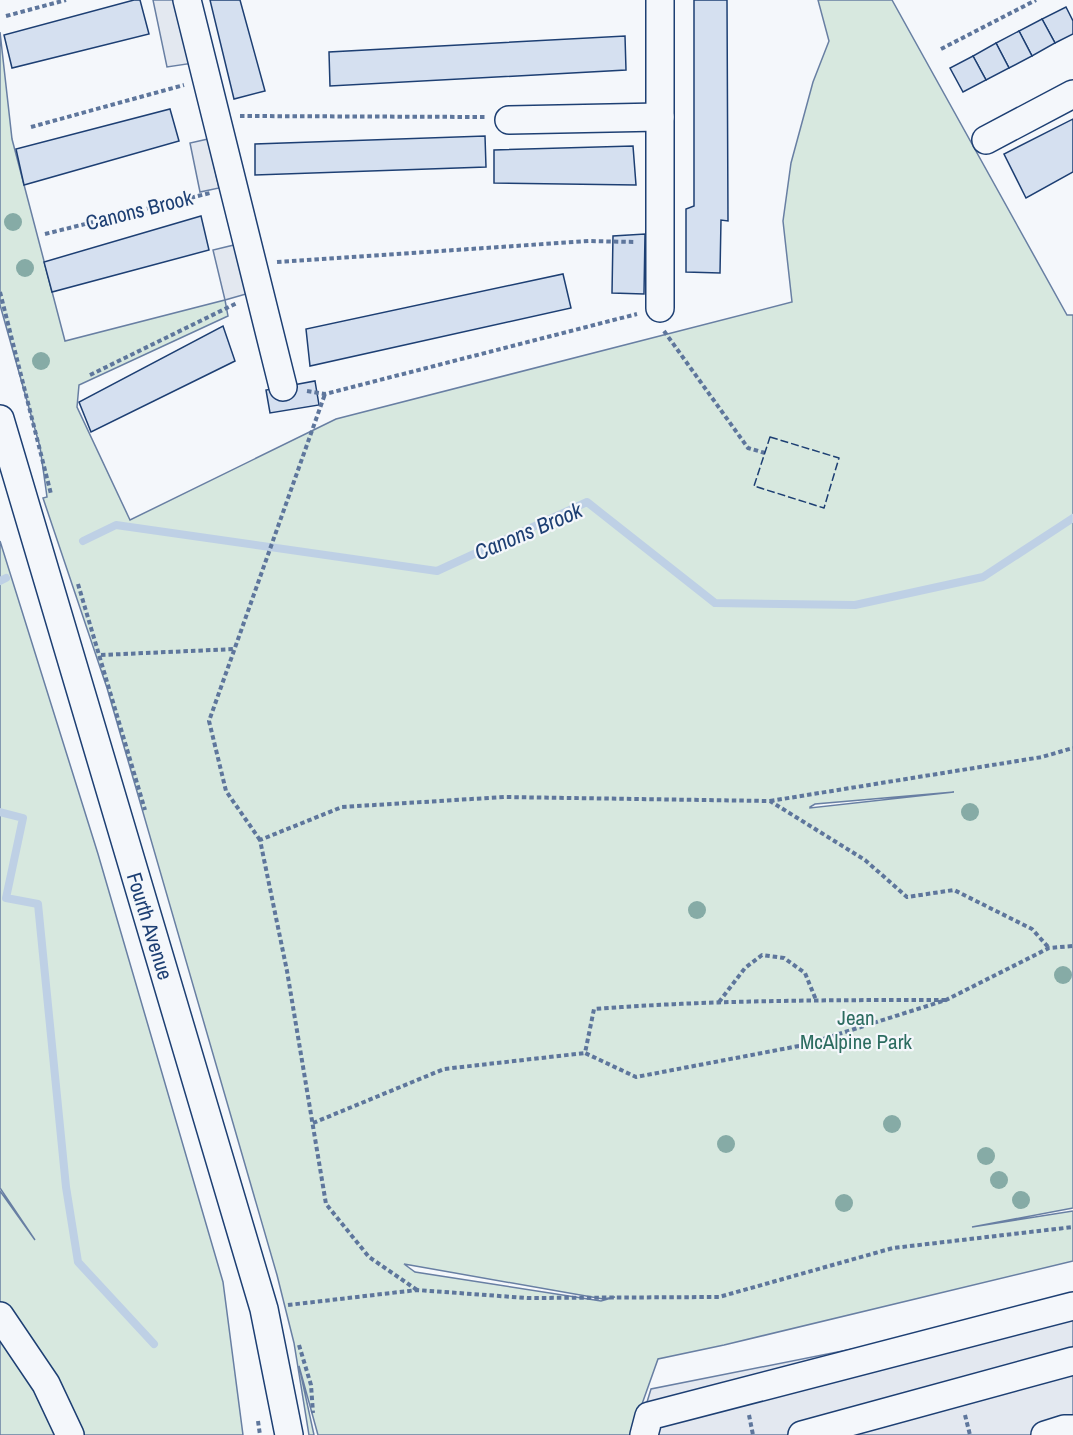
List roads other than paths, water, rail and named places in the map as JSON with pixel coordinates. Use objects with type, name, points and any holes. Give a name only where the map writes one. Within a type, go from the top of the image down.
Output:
[{"type":"street","points":[[187,0],[283,387]]},
{"type":"street","points":[[660,0],[660,309]]},
{"type":"street","points":[[986,140],[1073,94]]},
{"type":"street","points":[[509,120],[660,117]]},
{"type":"street","name":"Fourth Avenue","points":[[0,419],[264,1309],[289,1435]]},
{"type":"street","points":[[644,1435],[649,1416],[1073,1306]]},
{"type":"street","points":[[0,1316],[46,1384],[70,1435]]},
{"type":"street","points":[[802,1435],[1073,1361]]},
{"type":"street","points":[[1045,1435],[1064,1429],[1073,1429]]},
{"type":"waterway","name":"Canons Brook","points":[[83,541],[116,525],[437,571],[587,502],[715,603],[855,605],[983,577],[1073,518]]},
{"type":"waterway","name":"Canons Brook","points":[[0,581],[6,578]]},
{"type":"waterway","points":[[0,812],[23,818],[6,898],[38,904],[66,1187],[78,1262],[154,1344]]},
{"type":"park label","name":"Jean McAlpine Park","points":[[856,1029]]}]
